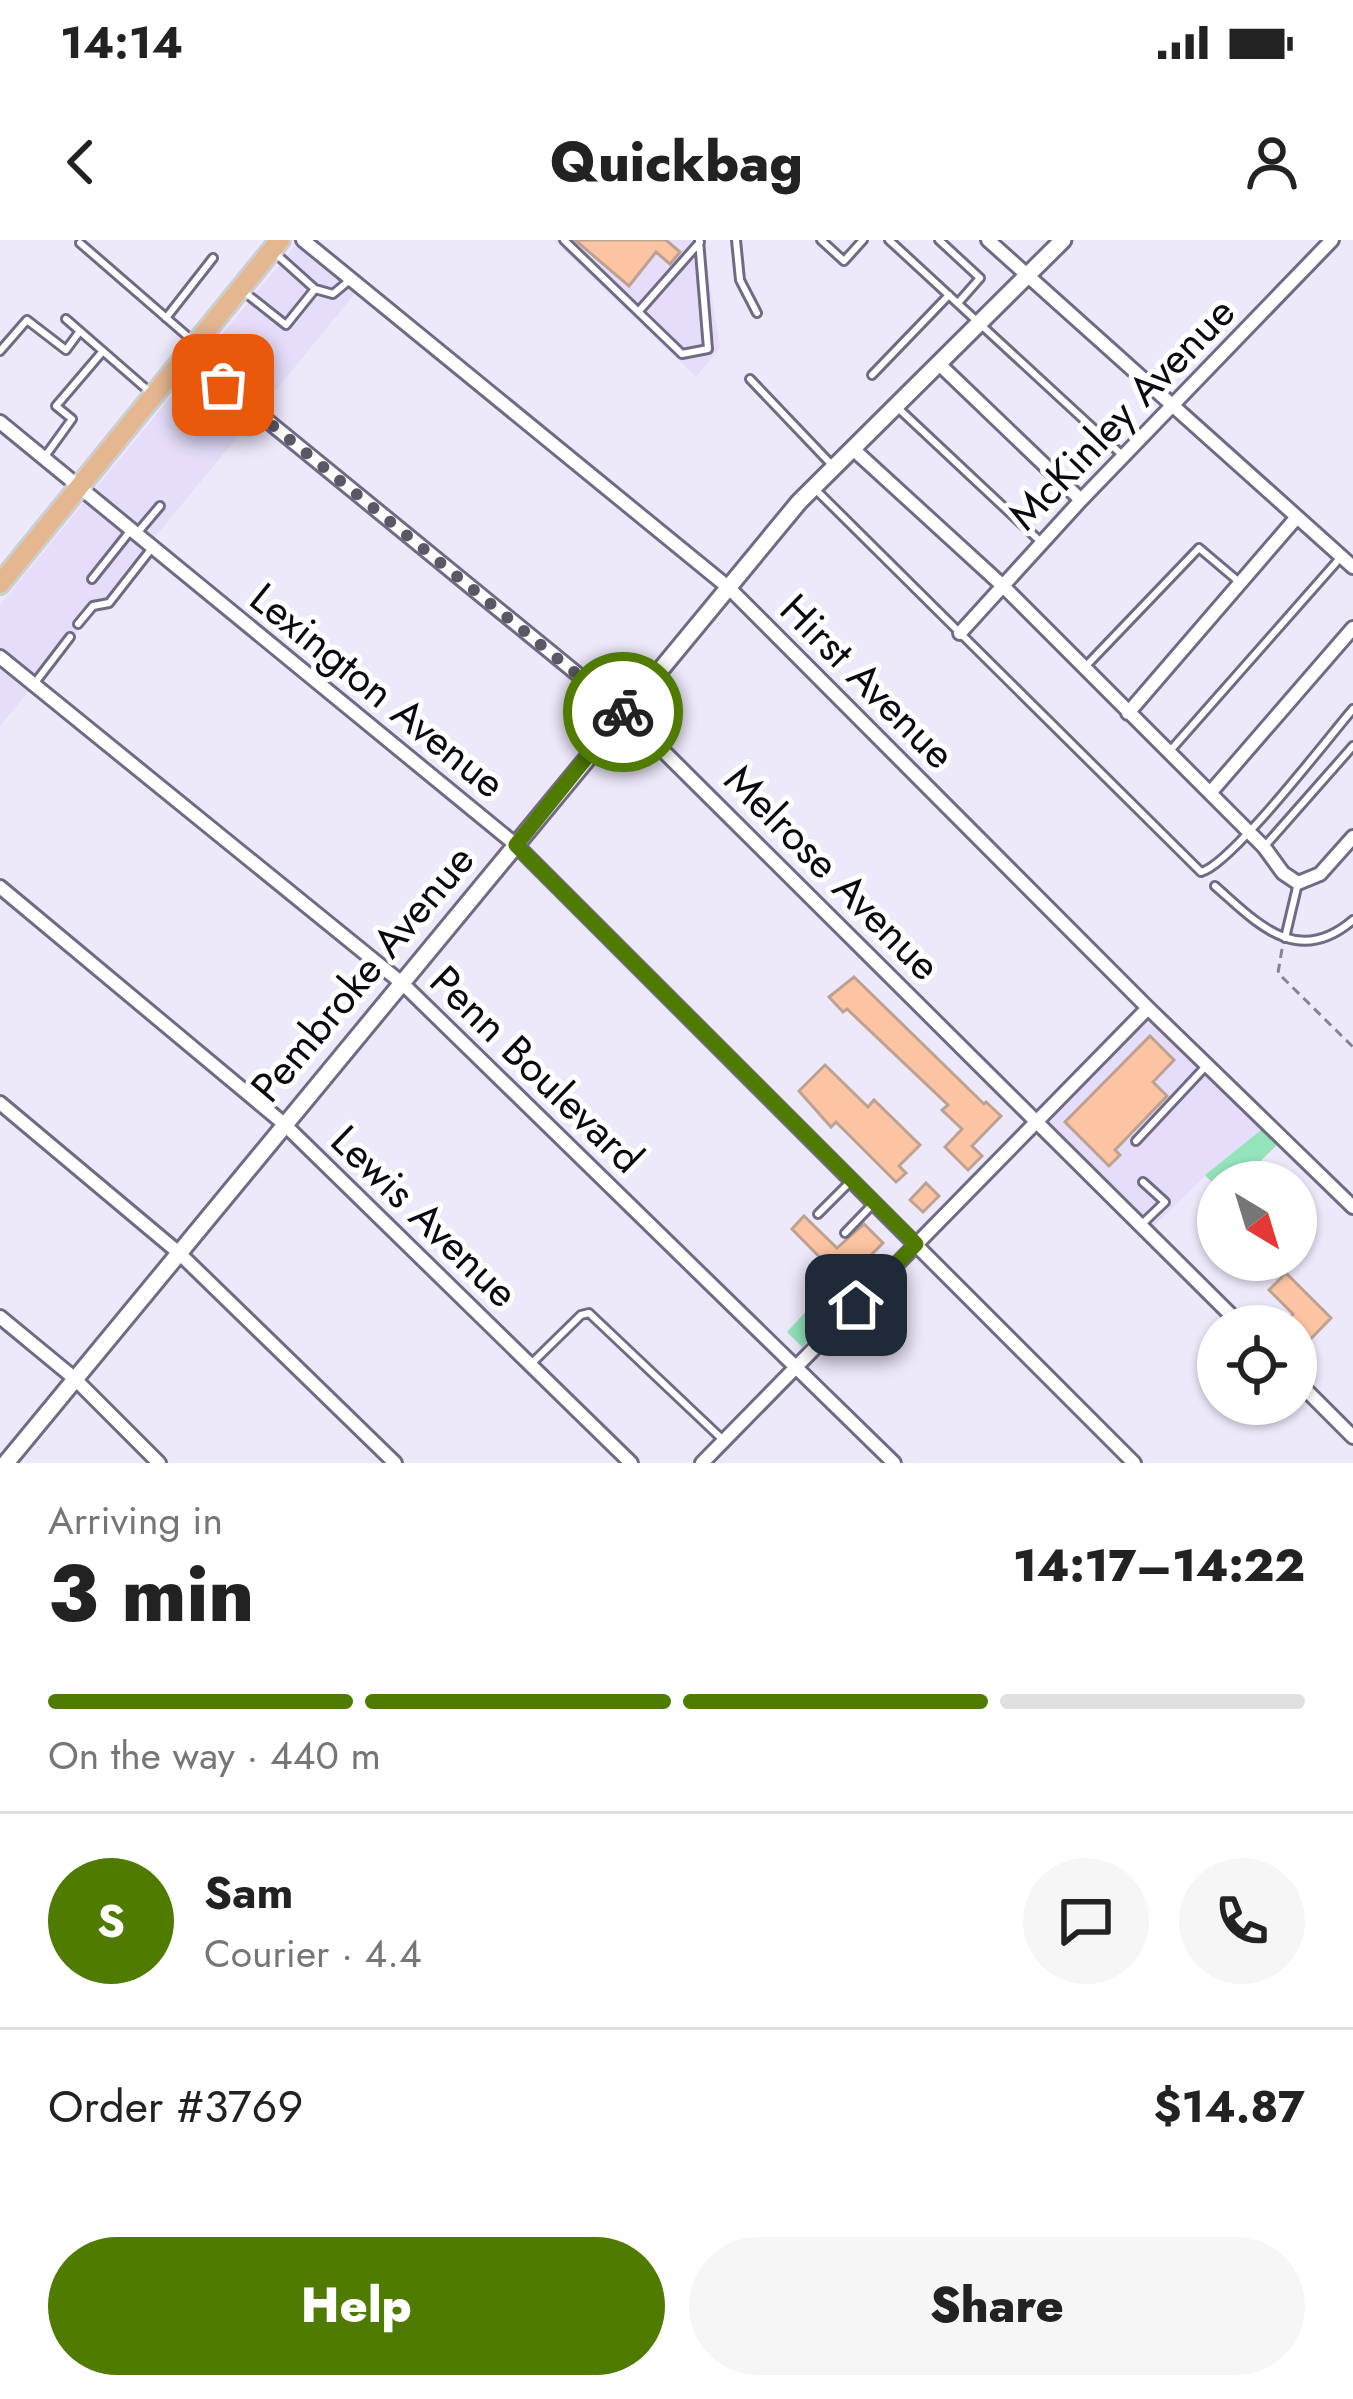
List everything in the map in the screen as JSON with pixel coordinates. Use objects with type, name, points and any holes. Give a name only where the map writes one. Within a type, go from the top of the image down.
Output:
[{"type":"main road","points":[[0,584],[276,245]]},
{"type":"street","name":"Hirst Avenue","points":[[303,240],[729,588],[1353,1207]]},
{"type":"street","points":[[988,240],[1353,567]]},
{"type":"street","name":"Pembroke Avenue","points":[[6,1463],[812,487],[1063,240]]},
{"type":"street","name":"McKinley Avenue","points":[[960,633],[1333,240]]},
{"type":"street","name":"Melrose Avenue","points":[[191,349],[625,713],[1221,1305]]},
{"type":"street","points":[[938,363],[1082,500]]},
{"type":"street","name":"Lexington Avenue","points":[[2,428],[516,845],[1134,1463]]},
{"type":"street","points":[[853,449],[1003,586],[1264,847],[1283,873],[1300,883],[1321,874],[1353,837]]},
{"type":"street","points":[[1128,713],[1297,517]]},
{"type":"street","points":[[1210,793],[1353,628]]},
{"type":"street","name":"Penn Boulevard","points":[[0,657],[403,984],[894,1463]]},
{"type":"street","name":"Lewis Avenue","points":[[0,887],[283,1124],[631,1463]]},
{"type":"street","points":[[702,1463],[1148,1008]]},
{"type":"street","points":[[0,1103],[179,1253],[395,1463]]},
{"type":"street","points":[[0,1317],[74,1378],[159,1463]]},
{"type":"street","points":[[1317,1401],[1353,1437]]},
{"type":"lane","points":[[564,240],[682,354],[708,349],[699,241]]},
{"type":"lane","points":[[736,240],[740,280],[757,313]]},
{"type":"lane","points":[[821,240],[844,261],[862,240]]},
{"type":"lane","points":[[889,240],[1124,456]]},
{"type":"lane","points":[[939,240],[980,278],[958,303]]},
{"type":"lane","points":[[639,312],[699,241]]},
{"type":"lane","points":[[80,243],[166,318],[191,349]]},
{"type":"lane","points":[[276,245],[315,289],[333,294],[350,279]]},
{"type":"lane","points":[[166,318],[213,258]]},
{"type":"lane","points":[[241,289],[286,325],[315,289]]},
{"type":"lane","points":[[872,375],[949,295]]},
{"type":"lane","points":[[66,319],[154,395]]},
{"type":"lane","points":[[0,351],[27,320],[66,350],[80,331]]},
{"type":"lane","points":[[44,458],[72,419],[56,406],[103,351]]},
{"type":"lane","points":[[750,380],[834,466]]},
{"type":"lane","points":[[896,406],[1042,543]]},
{"type":"lane","points":[[812,487],[1201,872],[1214,869],[1249,832],[1353,709]]},
{"type":"lane","points":[[92,579],[160,506]]},
{"type":"lane","points":[[78,624],[93,606],[109,603],[152,548]]},
{"type":"lane","points":[[1083,669],[1199,548],[1240,583]]},
{"type":"lane","points":[[1169,753],[1341,557]]},
{"type":"lane","points":[[34,684],[70,638]]},
{"type":"lane","points":[[1264,847],[1353,746]]},
{"type":"lane","points":[[1285,938],[1300,883]]},
{"type":"lane","points":[[1215,886],[1264,929],[1285,938],[1305,941],[1326,936],[1353,920]]},
{"type":"lane","points":[[1136,1141],[1207,1066]]},
{"type":"lane","points":[[818,1214],[852,1180]]},
{"type":"lane","points":[[1141,1225],[1165,1202],[1143,1182]]},
{"type":"lane","points":[[845,1233],[875,1203]]},
{"type":"lane","points":[[530,1365],[581,1315],[589,1313],[724,1441]]},
{"type":"path","points":[[1285,938],[1278,973],[1353,1047]]},
{"type":"shaded area","points":[[553,240],[703,240],[720,348],[696,377]]},
{"type":"shaded area","points":[[297,243],[357,291],[0,726],[0,605]]},
{"type":"shaded area","points":[[1154,1020],[1280,1142],[1261,1161],[1197,1161],[1197,1184],[1152,1228],[1050,1126],[1144,1024]]},
{"type":"green space","points":[[1265,1127],[1280,1142],[1261,1161],[1222,1161]]},
{"type":"green space","points":[[836,1279],[853,1295],[802,1347],[787,1332]]},
{"type":"building","points":[[575,240],[666,240],[680,252],[670,264],[656,252],[629,286]]},
{"type":"building","points":[[854,977],[1001,1116],[972,1146],[982,1156],[968,1170],[945,1147],[962,1129],[942,1110],[948,1105],[829,997]]},
{"type":"building","points":[[1150,1036],[1174,1060],[1153,1082],[1167,1096],[1115,1150],[1120,1155],[1109,1166],[1065,1122]]},
{"type":"building","points":[[825,1065],[868,1107],[874,1100],[920,1145],[899,1166],[906,1173],[896,1182],[836,1122],[831,1127],[799,1091]]},
{"type":"building","points":[[926,1183],[939,1196],[923,1212],[910,1200]]},
{"type":"building","points":[[804,1216],[837,1248],[864,1224],[883,1243],[847,1285],[792,1229]]},
{"type":"building","points":[[1278,1281],[1294,1281],[1331,1318],[1317,1332],[1317,1305],[1284,1305],[1269,1290]]},
{"type":"way so far","points":[[223,385],[623,712]]},
{"type":"route","points":[[623,712],[516,845],[916,1244],[856,1305]]}]
